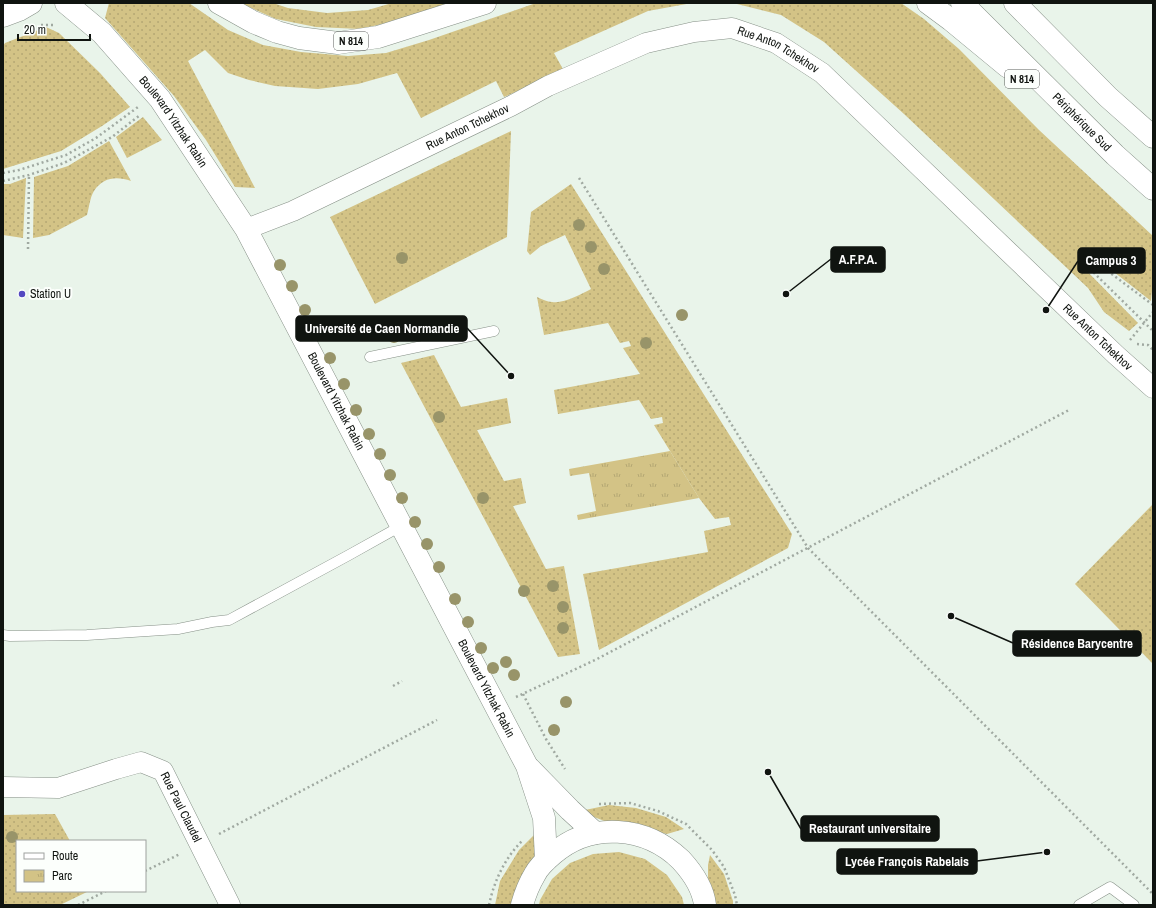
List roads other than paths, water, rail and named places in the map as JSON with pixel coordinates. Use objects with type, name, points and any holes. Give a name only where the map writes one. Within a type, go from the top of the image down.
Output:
[{"type":"main road","points":[[3,16],[19,10],[31,3]]},
{"type":"main road","name":"Boulevard Yitzhak Rabin","points":[[66,3],[102,33],[160,98],[246,229],[527,766],[544,818],[546,860]]},
{"type":"main road","name":"N 814","points":[[219,3],[253,22],[277,32],[299,38],[338,43],[378,37],[485,3]]},
{"type":"main road","name":"N 814","points":[[928,3],[951,20],[1115,155]]},
{"type":"main road","name":"Périphérique Sud","points":[[962,3],[1115,155],[1153,189]]},
{"type":"main road","points":[[1015,3],[1108,97],[1153,137]]},
{"type":"main road","points":[[1022,3],[1043,32]]},
{"type":"main road","name":"Boulevard Yitzhak Rabin","points":[[527,766],[595,833]]},
{"type":"main road","points":[[522,905],[527,888],[535,873],[546,860],[560,848],[577,839],[595,833],[615,831],[635,834],[654,841],[672,851],[686,865],[697,882],[705,905]]},
{"type":"street","name":"Rue Anton Tchekhov","points":[[246,229],[293,211],[511,106],[548,86],[646,43],[694,32],[732,28],[776,43],[822,73],[1105,344],[1153,388]]},
{"type":"street","name":"Rue Paul Claudel","points":[[3,786],[58,788],[142,762],[163,771],[230,905]]},
{"type":"lane","points":[[370,357],[494,331]]},
{"type":"lane","points":[[3,635],[87,635],[178,629],[229,620],[401,526]]},
{"type":"lane","points":[[1079,905],[1110,887],[1134,905]]},
{"type":"place","name":"Station U","points":[[22,294]]},
{"type":"place","name":"A.F.P.A.","points":[[786,294]]},
{"type":"place","name":"Campus 3","points":[[1046,310]]},
{"type":"place","name":"Université de Caen Normandie","points":[[511,376]]},
{"type":"place","name":"Résidence Barycentre","points":[[951,616]]},
{"type":"place","name":"Restaurant universitaire","points":[[768,772]]},
{"type":"place","name":"Lycée François Rabelais","points":[[1047,852]]}]
